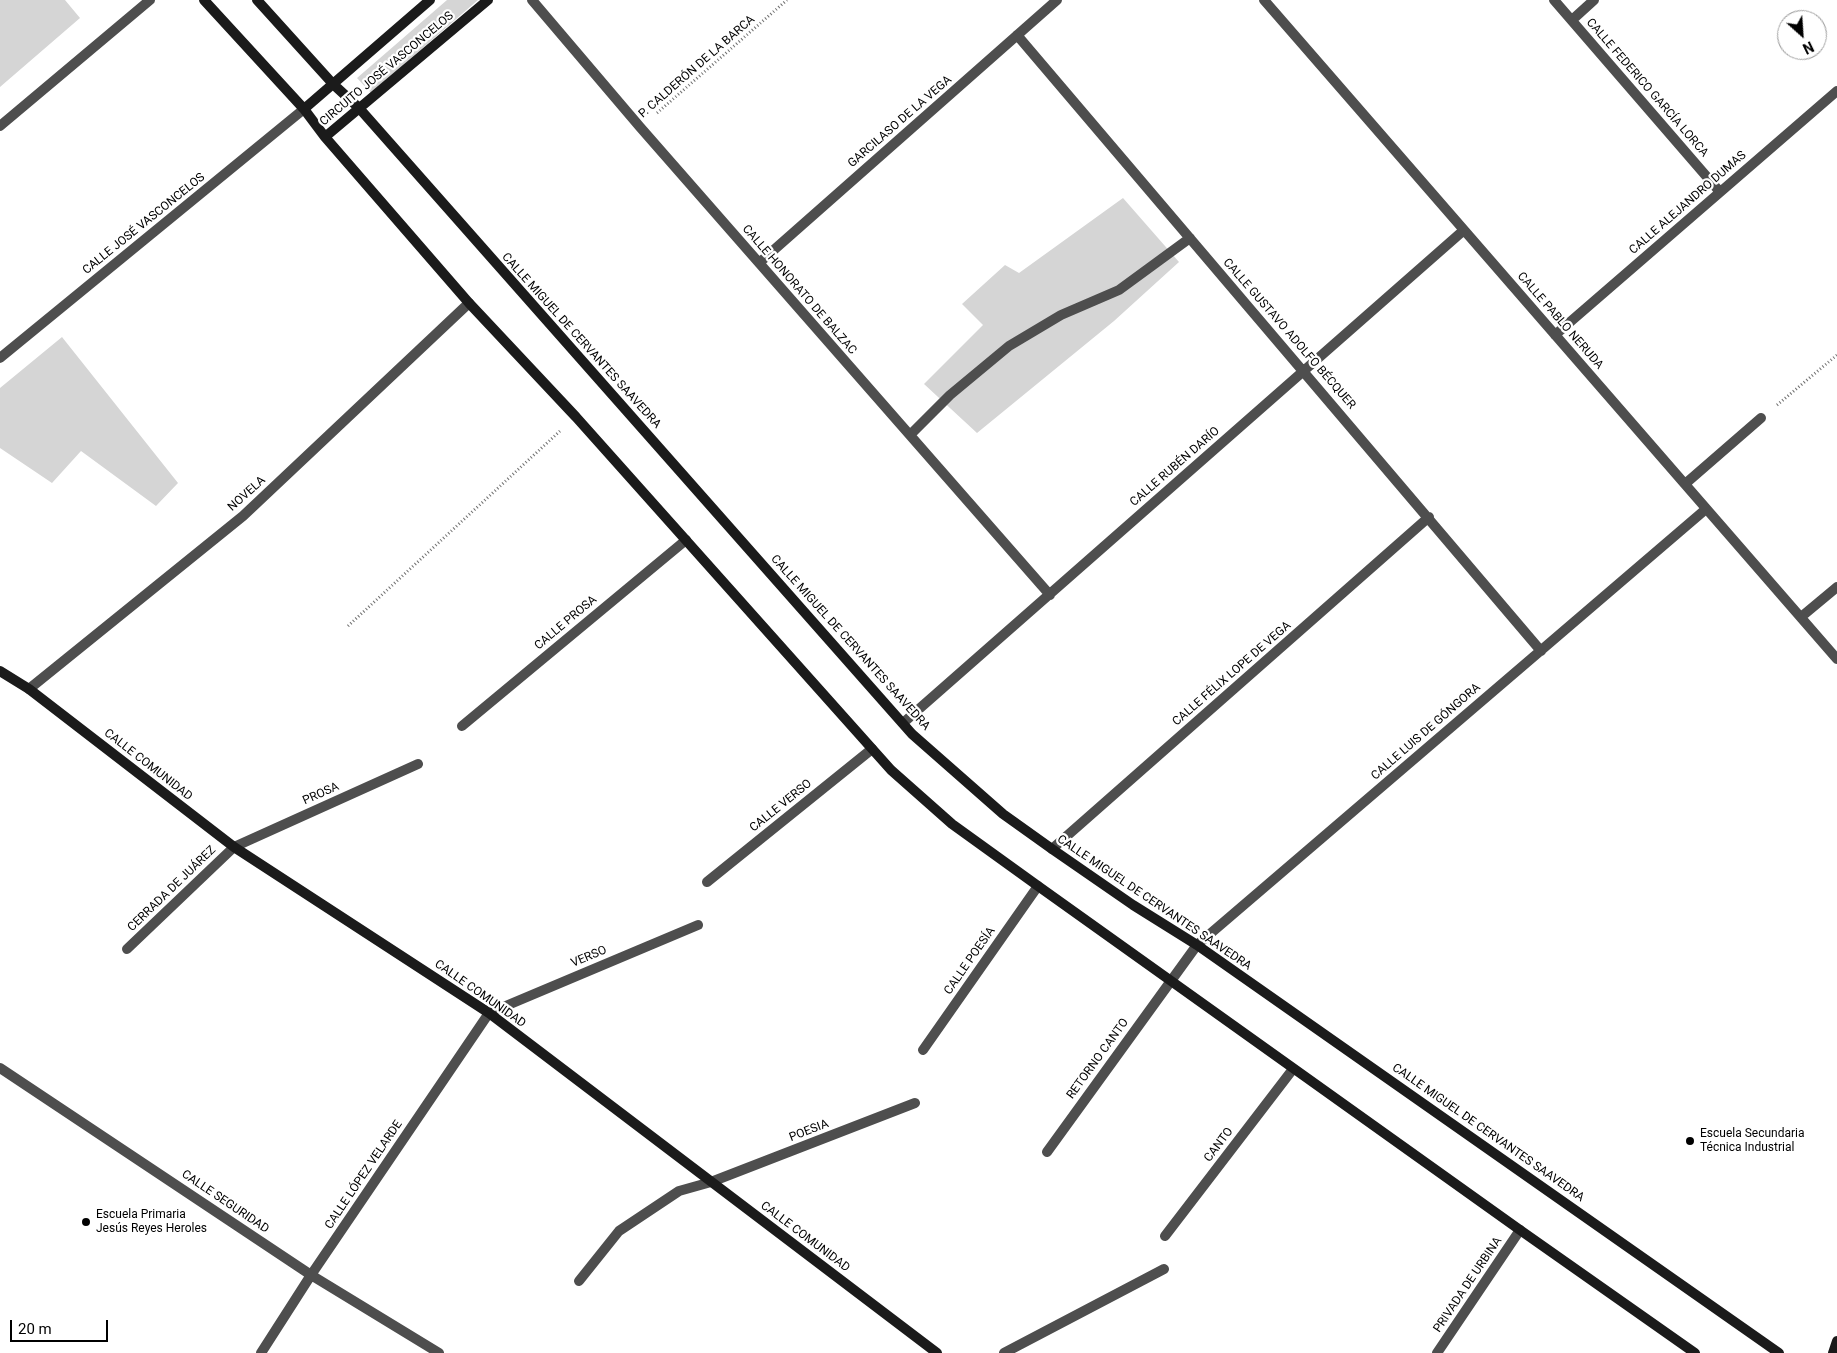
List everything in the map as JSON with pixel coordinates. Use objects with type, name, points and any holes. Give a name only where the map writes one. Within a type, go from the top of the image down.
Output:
[{"type":"street","points":[[0,126],[150,0]]},
{"type":"street","points":[[204,0],[304,109],[325,138],[469,303],[576,417],[890,770],[952,824],[1293,1069],[1696,1353]]},
{"type":"street","name":"CALLE MIGUEL DE CERVANTES SAAVEDRA","points":[[257,0],[333,84],[359,108],[912,734],[1003,814],[1052,849],[1133,905],[1197,945],[1779,1353]]},
{"type":"street","name":"CIRCUITO JOSÉ VASCONCELOS","points":[[304,109],[430,0]]},
{"type":"street","name":"CIRCUITO JOSÉ VASCONCELOS","points":[[325,138],[488,0]]},
{"type":"street","name":"CALLE HONORATO DE BALZAC","points":[[532,0],[640,127],[1050,595]]},
{"type":"street","name":"GARCILASO DE LA VEGA","points":[[759,263],[1056,0]]},
{"type":"street","name":"CALLE PABLO NERUDA","points":[[1264,0],[1837,659]]},
{"type":"street","name":"CALLE FEDERICO GARCÍA LORCA","points":[[1554,0],[1720,192]]},
{"type":"street","points":[[1572,20],[1594,0]]},
{"type":"street","name":"CALLE GUSTAVO ADOLFO BÉCQUER","points":[[1017,35],[1429,517],[1540,651]]},
{"type":"street","name":"CALLE ALEJANDRO DUMAS","points":[[1555,335],[1837,90]]},
{"type":"street","name":"CALLE JOSÉ VASCONCELOS","points":[[0,358],[304,109]]},
{"type":"street","name":"CALLE RUBÉN DARÍO","points":[[903,723],[1464,230]]},
{"type":"street","points":[[910,435],[950,395],[1009,346],[1061,315],[1119,290],[1190,238]]},
{"type":"street","name":"NOVELA","points":[[29,689],[243,516],[469,303]]},
{"type":"street","points":[[1685,484],[1761,418]]},
{"type":"street","name":"CALLE LUIS DE GÓNGORA","points":[[1170,981],[1197,945],[1706,509]]},
{"type":"street","name":"CALLE FÉLIX LOPE DE VEGA","points":[[1052,849],[1429,517]]},
{"type":"street","name":"CALLE PROSA","points":[[462,726],[686,540]]},
{"type":"street","points":[[1800,617],[1837,587]]},
{"type":"street","name":"CALLE COMUNIDAD","points":[[0,671],[29,689],[234,847],[489,1013],[937,1353]]},
{"type":"street","name":"CALLE VERSO","points":[[707,882],[872,749]]},
{"type":"street","name":"PROSA","points":[[234,847],[418,764]]},
{"type":"street","name":"CERRADA DE JUÁREZ","points":[[127,949],[234,847]]},
{"type":"street","name":"CALLE POESÍA","points":[[923,1050],[1038,886]]},
{"type":"street","name":"VERSO","points":[[489,1013],[698,925]]},
{"type":"street","name":"RETORNO CANTO","points":[[1047,1152],[1170,981]]},
{"type":"street","name":"CALLE LÓPEZ VELARDE","points":[[261,1353],[489,1013]]},
{"type":"street","name":"CALLE SEGURIDAD","points":[[0,1068],[312,1275],[439,1353]]},
{"type":"street","name":"CANTO","points":[[1165,1236],[1293,1069]]},
{"type":"street","name":"POESIA","points":[[579,1281],[619,1231],[678,1191],[711,1182],[915,1103]]},
{"type":"street","name":"PRIVADA DE URBINA","points":[[1437,1353],[1520,1230]]},
{"type":"street","points":[[1004,1353],[1164,1269]]},
{"type":"street","points":[[1833,1353],[1837,1341]]},
{"type":"path","name":"P. CALDERÓN DE LA BARCA","points":[[640,127],[787,0]]},
{"type":"path","points":[[1761,418],[1837,355]]},
{"type":"path","points":[[348,626],[576,417]]},
{"type":"shaded area","points":[[0,0],[65,0],[80,18],[0,87]]},
{"type":"shaded area","points":[[447,0],[478,0],[371,93],[357,78]]},
{"type":"shaded area","points":[[1123,198],[1179,262],[1114,321],[977,433],[924,384],[983,325],[962,304],[1005,265],[1019,273]]},
{"type":"shaded area","points":[[62,337],[178,483],[156,506],[81,451],[52,483],[0,448],[0,388]]},
{"type":"place","name":"Escuela Secundaria Técnica Industrial","points":[[1690,1141]]},
{"type":"place","name":"Escuela Primaria Jesús Reyes Heroles","points":[[86,1222]]}]
